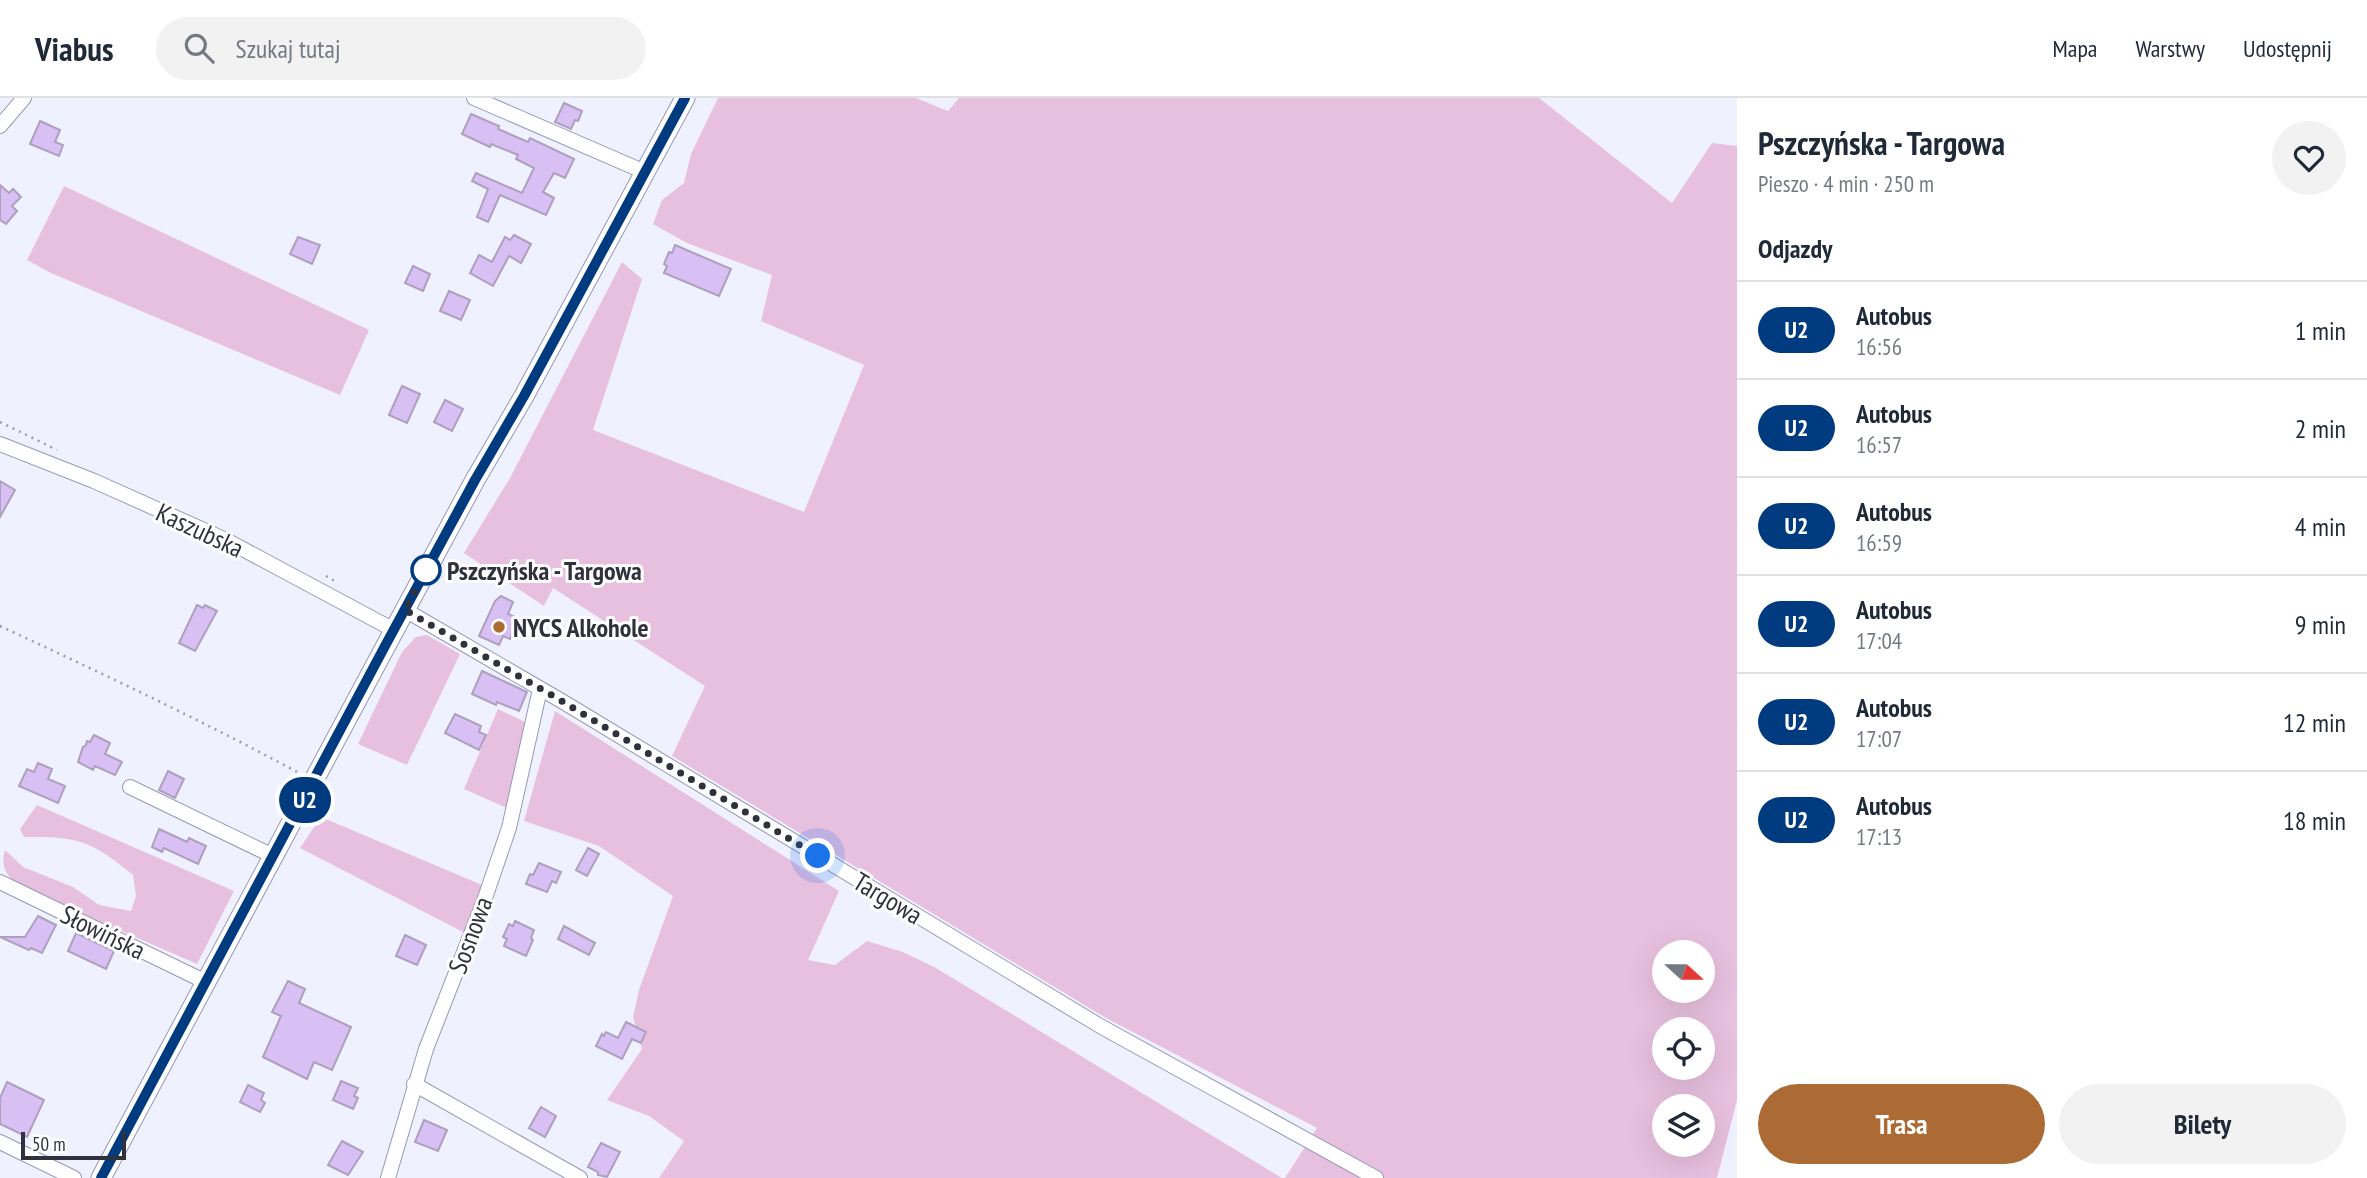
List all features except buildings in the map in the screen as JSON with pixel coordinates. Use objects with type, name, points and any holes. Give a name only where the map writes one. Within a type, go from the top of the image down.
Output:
[{"type":"main road","points":[[101,1178],[475,480],[524,396],[685,98]]},
{"type":"street","points":[[0,126],[24,98]]},
{"type":"street","points":[[474,98],[645,172]]},
{"type":"street","name":"Kaszubska","points":[[0,444],[94,481],[226,540],[394,630]]},
{"type":"street","name":"Targowa","points":[[405,610],[1100,1026],[1376,1178]]},
{"type":"street","name":"Sosnowa","points":[[388,1178],[415,1084],[509,828],[540,689]]},
{"type":"street","points":[[130,787],[273,856]]},
{"type":"street","name":"Słowińska","points":[[0,882],[206,982]]},
{"type":"street","points":[[415,1084],[580,1178]]},
{"type":"street","points":[[0,1142],[75,1178]]},
{"type":"path","points":[[0,626],[230,735],[314,781]]},
{"type":"shaded area","points":[[718,98],[916,98],[948,111],[959,98],[1539,98],[1672,203],[1712,143],[1737,146],[1737,1100],[1717,1178],[1285,1178],[1317,1128],[1106,1018],[672,756],[705,686],[553,588],[544,606],[464,553],[510,478],[622,262],[642,279],[593,430],[804,512],[864,365],[761,321],[772,275],[687,243],[653,224],[662,200],[684,183],[691,154]]},
{"type":"shaded area","points":[[64,186],[369,330],[340,395],[51,273],[27,260]]},
{"type":"shaded area","points":[[427,635],[460,654],[407,765],[358,744],[402,652],[416,637]]},
{"type":"shaded area","points":[[498,709],[525,722],[507,808],[464,789]]},
{"type":"shaded area","points":[[555,711],[839,891],[808,960],[835,965],[867,941],[903,952],[936,968],[1282,1178],[659,1178],[684,1141],[649,1116],[607,1100],[642,1049],[633,1017],[639,990],[673,896],[599,846],[524,821]]},
{"type":"shaded area","points":[[37,805],[234,891],[197,964],[21,887],[12,879],[4,867],[5,850],[23,867],[73,887],[99,905],[131,911],[136,896],[133,875],[106,855],[95,848],[71,840],[24,837],[20,829]]},
{"type":"shaded area","points":[[321,817],[482,885],[465,933],[300,848]]},
{"type":"bus line","name":"U2","points":[[101,1178],[385,646],[685,98]]},
{"type":"place","name":"Pszczyńska - Targowa","points":[[426,570]]},
{"type":"place","name":"NYCS Alkohole","points":[[499,627]]},
{"type":"route","points":[[426,570],[405,610],[818,856]]}]
